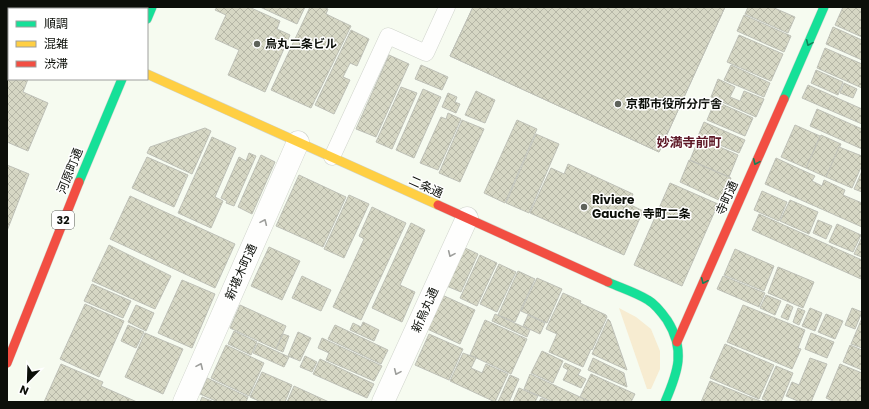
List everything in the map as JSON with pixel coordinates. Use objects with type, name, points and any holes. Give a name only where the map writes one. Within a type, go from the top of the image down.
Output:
[{"type":"street","points":[[148,17],[152,7]]},
{"type":"street","name":"寺町通","points":[[665,402],[675,379],[677,370],[677,342],[824,7]]},
{"type":"street","name":"二条通","points":[[148,74],[648,300],[664,314],[674,332],[677,342]]},
{"type":"street","name":"河原町通","points":[[7,363],[97,136],[122,80]]},
{"type":"street","name":"新堪木町通","points":[[184,402],[298,142]]},
{"type":"street","name":"新烏丸通","points":[[383,402],[467,218]]},
{"type":"lane","points":[[332,157],[388,36],[426,52],[447,7]]},
{"type":"shaded area","points":[[619,308],[636,317],[651,329],[660,351],[660,369],[651,389],[647,389]]},
{"type":"building","name":"烏丸二条ビル","points":[[217,7],[249,7],[280,21],[277,29],[290,35],[265,92],[228,75],[239,50],[215,39],[226,15],[215,10]]},
{"type":"building","points":[[260,7],[305,7],[297,24]]},
{"type":"building","points":[[310,7],[323,7],[328,9],[326,14],[351,26],[311,108],[271,90]]},
{"type":"building","name":"京都市役所分庁舎","points":[[473,7],[579,7],[578,10],[612,25],[621,7],[725,7],[659,152],[450,56]]},
{"type":"building","name":"京都市役所分庁舎","points":[[473,7],[725,7],[659,152],[450,56]]},
{"type":"building","points":[[748,7],[772,7],[795,17],[788,33],[745,14]]},
{"type":"building","points":[[843,7],[862,7],[862,37],[835,25]]},
{"type":"building","points":[[744,15],[791,36],[784,52],[737,31]]},
{"type":"building","points":[[833,27],[862,40],[862,60],[826,44]]},
{"type":"building","points":[[351,30],[369,39],[357,66],[350,63],[343,77],[350,80],[334,114],[315,105]]},
{"type":"building","points":[[739,35],[783,54],[771,81],[727,62]]},
{"type":"building","points":[[825,48],[862,64],[862,88],[817,68]]},
{"type":"building","points":[[389,55],[409,64],[376,137],[356,129]]},
{"type":"building","points":[[7,60],[8,80],[28,80],[23,92],[48,103],[28,151],[7,142]]},
{"type":"building","points":[[421,65],[448,77],[442,90],[415,79]]},
{"type":"building","points":[[731,65],[770,83],[764,97],[724,80]]},
{"type":"building","points":[[816,70],[843,82],[838,95],[811,83]]},
{"type":"building","points":[[718,79],[735,87],[730,97],[740,101],[744,91],[764,99],[756,117],[711,97]]},
{"type":"building","points":[[844,83],[857,89],[853,98],[840,93]]},
{"type":"building","points":[[808,85],[862,109],[862,124],[802,98]]},
{"type":"building","points":[[401,87],[417,93],[392,149],[376,142]]},
{"type":"building","points":[[423,89],[441,97],[414,158],[396,150]]},
{"type":"building","points":[[476,91],[495,100],[485,123],[465,115]]},
{"type":"building","points":[[448,93],[457,97],[455,102],[460,104],[456,113],[442,107]]},
{"type":"building","points":[[715,101],[753,118],[745,136],[707,120]]},
{"type":"building","points":[[817,109],[862,129],[862,149],[810,126]]},
{"type":"building","points":[[448,113],[461,119],[438,170],[420,163],[441,117],[446,119]]},
{"type":"building","points":[[462,120],[484,129],[460,182],[439,173]]},
{"type":"building","points":[[517,120],[537,129],[505,203],[484,193]]},
{"type":"building","points":[[704,122],[745,140],[739,153],[698,136]]},
{"type":"building","points":[[795,125],[820,136],[806,168],[781,157]]},
{"type":"building","points":[[205,128],[211,131],[192,174],[147,153],[150,147]]},
{"type":"building","points":[[536,134],[559,144],[529,213],[506,203]]},
{"type":"building","points":[[821,135],[841,144],[826,177],[806,168]]},
{"type":"building","points":[[212,137],[236,148],[215,197],[223,201],[211,228],[178,213]]},
{"type":"building","points":[[699,138],[738,155],[729,177],[690,160]]},
{"type":"building","points":[[839,147],[862,156],[862,165],[852,188],[826,177]]},
{"type":"building","points":[[249,153],[256,156],[234,206],[226,203],[227,201],[221,198],[239,157],[246,161]]},
{"type":"building","points":[[261,155],[275,162],[252,214],[238,207]]},
{"type":"building","points":[[147,157],[188,175],[174,207],[132,188]]},
{"type":"building","points":[[776,158],[815,176],[812,181],[822,186],[824,180],[845,190],[843,195],[862,203],[862,227],[765,184]]},
{"type":"building","points":[[689,160],[731,178],[721,201],[680,182]]},
{"type":"building","name":"Riviere Gauche 寺町二条","points":[[568,164],[633,194],[629,204],[643,211],[624,255],[530,213],[551,168],[564,174]]},
{"type":"building","points":[[7,165],[29,174],[7,231]]},
{"type":"building","points":[[862,171],[862,192],[854,189]]},
{"type":"building","points":[[299,175],[346,197],[323,247],[276,226]]},
{"type":"building","points":[[670,183],[718,204],[682,286],[634,265]]},
{"type":"building","points":[[762,191],[787,202],[779,221],[754,210]]},
{"type":"building","points":[[349,195],[369,204],[344,258],[324,249]]},
{"type":"building","points":[[130,196],[235,244],[215,288],[110,239]]},
{"type":"building","points":[[790,200],[818,212],[809,234],[780,221]]},
{"type":"building","points":[[372,207],[406,223],[361,320],[333,307],[364,239],[359,236]]},
{"type":"building","points":[[759,214],[862,260],[861,279],[752,230]]},
{"type":"building","points":[[818,220],[832,226],[826,239],[813,233]]},
{"type":"building","points":[[411,223],[425,230],[400,285],[415,292],[402,322],[372,308]]},
{"type":"building","points":[[837,224],[861,235],[853,252],[829,242]]},
{"type":"building","points":[[862,237],[862,257],[854,254]]},
{"type":"building","points":[[109,245],[171,276],[155,309],[92,281]]},
{"type":"building","points":[[461,246],[478,254],[461,292],[444,285]]},
{"type":"building","points":[[269,247],[300,261],[282,300],[251,286]]},
{"type":"building","points":[[735,249],[774,266],[764,291],[724,275]]},
{"type":"building","points":[[480,255],[497,263],[477,306],[460,298]]},
{"type":"building","points":[[499,264],[516,272],[497,312],[480,304]]},
{"type":"building","points":[[778,267],[814,282],[803,308],[768,293]]},
{"type":"building","points":[[518,271],[535,279],[515,322],[498,315]]},
{"type":"building","points":[[302,276],[331,290],[321,311],[292,298]]},
{"type":"building","points":[[723,276],[765,293],[759,307],[717,289]]},
{"type":"building","points":[[537,278],[562,289],[547,323],[521,311]]},
{"type":"building","points":[[182,280],[215,294],[192,348],[158,333]]},
{"type":"building","points":[[92,284],[131,301],[123,318],[84,301]]},
{"type":"building","points":[[563,293],[581,301],[580,303],[606,315],[607,317],[583,367],[549,352],[557,334],[546,329]]},
{"type":"building","points":[[440,294],[475,310],[460,344],[425,328]]},
{"type":"building","points":[[766,295],[781,301],[775,315],[760,308]]},
{"type":"building","points":[[85,304],[124,321],[99,377],[60,359]]},
{"type":"building","points":[[787,304],[793,307],[788,320],[781,317]]},
{"type":"building","points":[[136,305],[154,313],[146,331],[128,322]]},
{"type":"building","points":[[240,305],[286,326],[276,349],[230,328]]},
{"type":"building","points":[[743,305],[805,330],[798,348],[801,349],[792,369],[727,342]]},
{"type":"building","points":[[798,308],[805,311],[799,325],[793,322]]},
{"type":"building","points":[[810,308],[822,313],[815,331],[802,326]]},
{"type":"building","points":[[852,308],[862,312],[855,329],[845,325]]},
{"type":"building","points":[[495,314],[530,330],[527,337],[492,321]]},
{"type":"building","points":[[826,314],[843,321],[835,339],[818,332]]},
{"type":"building","points":[[528,315],[545,323],[540,334],[523,326]]},
{"type":"building","points":[[862,318],[862,348],[851,344]]},
{"type":"building","points":[[608,319],[610,321],[627,370],[592,354]]},
{"type":"building","points":[[485,320],[527,339],[511,374],[470,355]]},
{"type":"building","points":[[363,322],[379,330],[374,341],[350,330],[353,323],[361,327]]},
{"type":"building","points":[[128,325],[144,332],[136,348],[121,341]]},
{"type":"building","points":[[335,325],[388,350],[381,364],[328,339]]},
{"type":"building","points":[[234,331],[257,342],[251,355],[228,344]]},
{"type":"building","points":[[298,332],[311,338],[300,361],[288,356]]},
{"type":"building","points":[[145,333],[183,349],[163,394],[125,377]]},
{"type":"building","points":[[811,333],[834,342],[827,358],[805,349]]},
{"type":"building","points":[[283,334],[289,336],[283,352],[276,349]]},
{"type":"building","points":[[429,334],[463,349],[449,380],[415,365]]},
{"type":"building","points":[[322,338],[382,366],[374,381],[326,360],[329,353],[318,348]]},
{"type":"building","points":[[258,343],[289,357],[284,367],[253,353]]},
{"type":"building","points":[[725,344],[774,365],[759,399],[710,378]]},
{"type":"building","points":[[226,345],[264,363],[249,396],[211,378]]},
{"type":"building","points":[[850,345],[862,350],[862,370],[843,362]]},
{"type":"building","points":[[542,351],[563,361],[553,383],[531,373]]},
{"type":"building","points":[[463,353],[476,358],[471,368],[482,373],[486,364],[508,374],[495,402],[450,381]]},
{"type":"building","points":[[305,356],[317,362],[312,372],[300,367]]},
{"type":"building","points":[[593,358],[624,373],[627,387],[588,370]]},
{"type":"building","points":[[810,358],[827,364],[811,402],[800,402],[786,396],[792,382],[799,385]]},
{"type":"building","points":[[320,359],[374,384],[367,398],[313,374]]},
{"type":"building","points":[[565,363],[581,370],[578,375],[586,379],[581,388],[563,380],[568,370],[563,367]]},
{"type":"building","points":[[61,364],[103,382],[101,386],[137,402],[44,402]]},
{"type":"building","points":[[840,364],[862,373],[862,402],[835,402],[826,398]]},
{"type":"building","points":[[776,366],[793,373],[781,402],[769,402],[762,399]]},
{"type":"building","points":[[262,372],[292,385],[285,402],[261,402],[250,397]]},
{"type":"building","points":[[530,374],[591,402],[553,402],[524,389]]},
{"type":"building","points":[[591,374],[635,394],[631,402],[591,402],[580,397]]},
{"type":"building","points":[[510,375],[519,379],[509,402],[498,402]]},
{"type":"building","points":[[207,378],[248,397],[246,402],[218,402],[200,394]]},
{"type":"building","points":[[710,381],[747,396],[763,402],[701,402]]},
{"type":"building","points":[[294,386],[329,402],[287,402]]},
{"type":"building","points":[[519,388],[538,396],[535,402],[513,402]]},
{"type":"building","points":[[202,397],[214,402],[200,402]]},
{"type":"building","points":[[541,398],[550,402],[539,402]]},
{"type":"traffic: fast","points":[[148,17],[152,7]]},
{"type":"traffic: fast","points":[[784,99],[824,7]]},
{"type":"traffic: fast","points":[[79,182],[122,80]]},
{"type":"traffic: fast","points":[[608,282],[651,302],[663,314],[673,331],[677,341],[678,361],[673,381],[665,402]]},
{"type":"traffic: slow","points":[[148,74],[438,205]]},
{"type":"traffic: jam","points":[[677,342],[784,99]]},
{"type":"traffic: jam","points":[[7,363],[79,182]]},
{"type":"traffic: jam","points":[[438,205],[608,282]]},
{"type":"place","name":"烏丸二条ビル","points":[[257,44]]},
{"type":"place","name":"京都市役所分庁舎","points":[[618,104]]},
{"type":"place","name":"Riviere Gauche 寺町二条","points":[[584,207]]},
{"type":"district","name":"妙満寺前町","points":[[689,142]]}]
